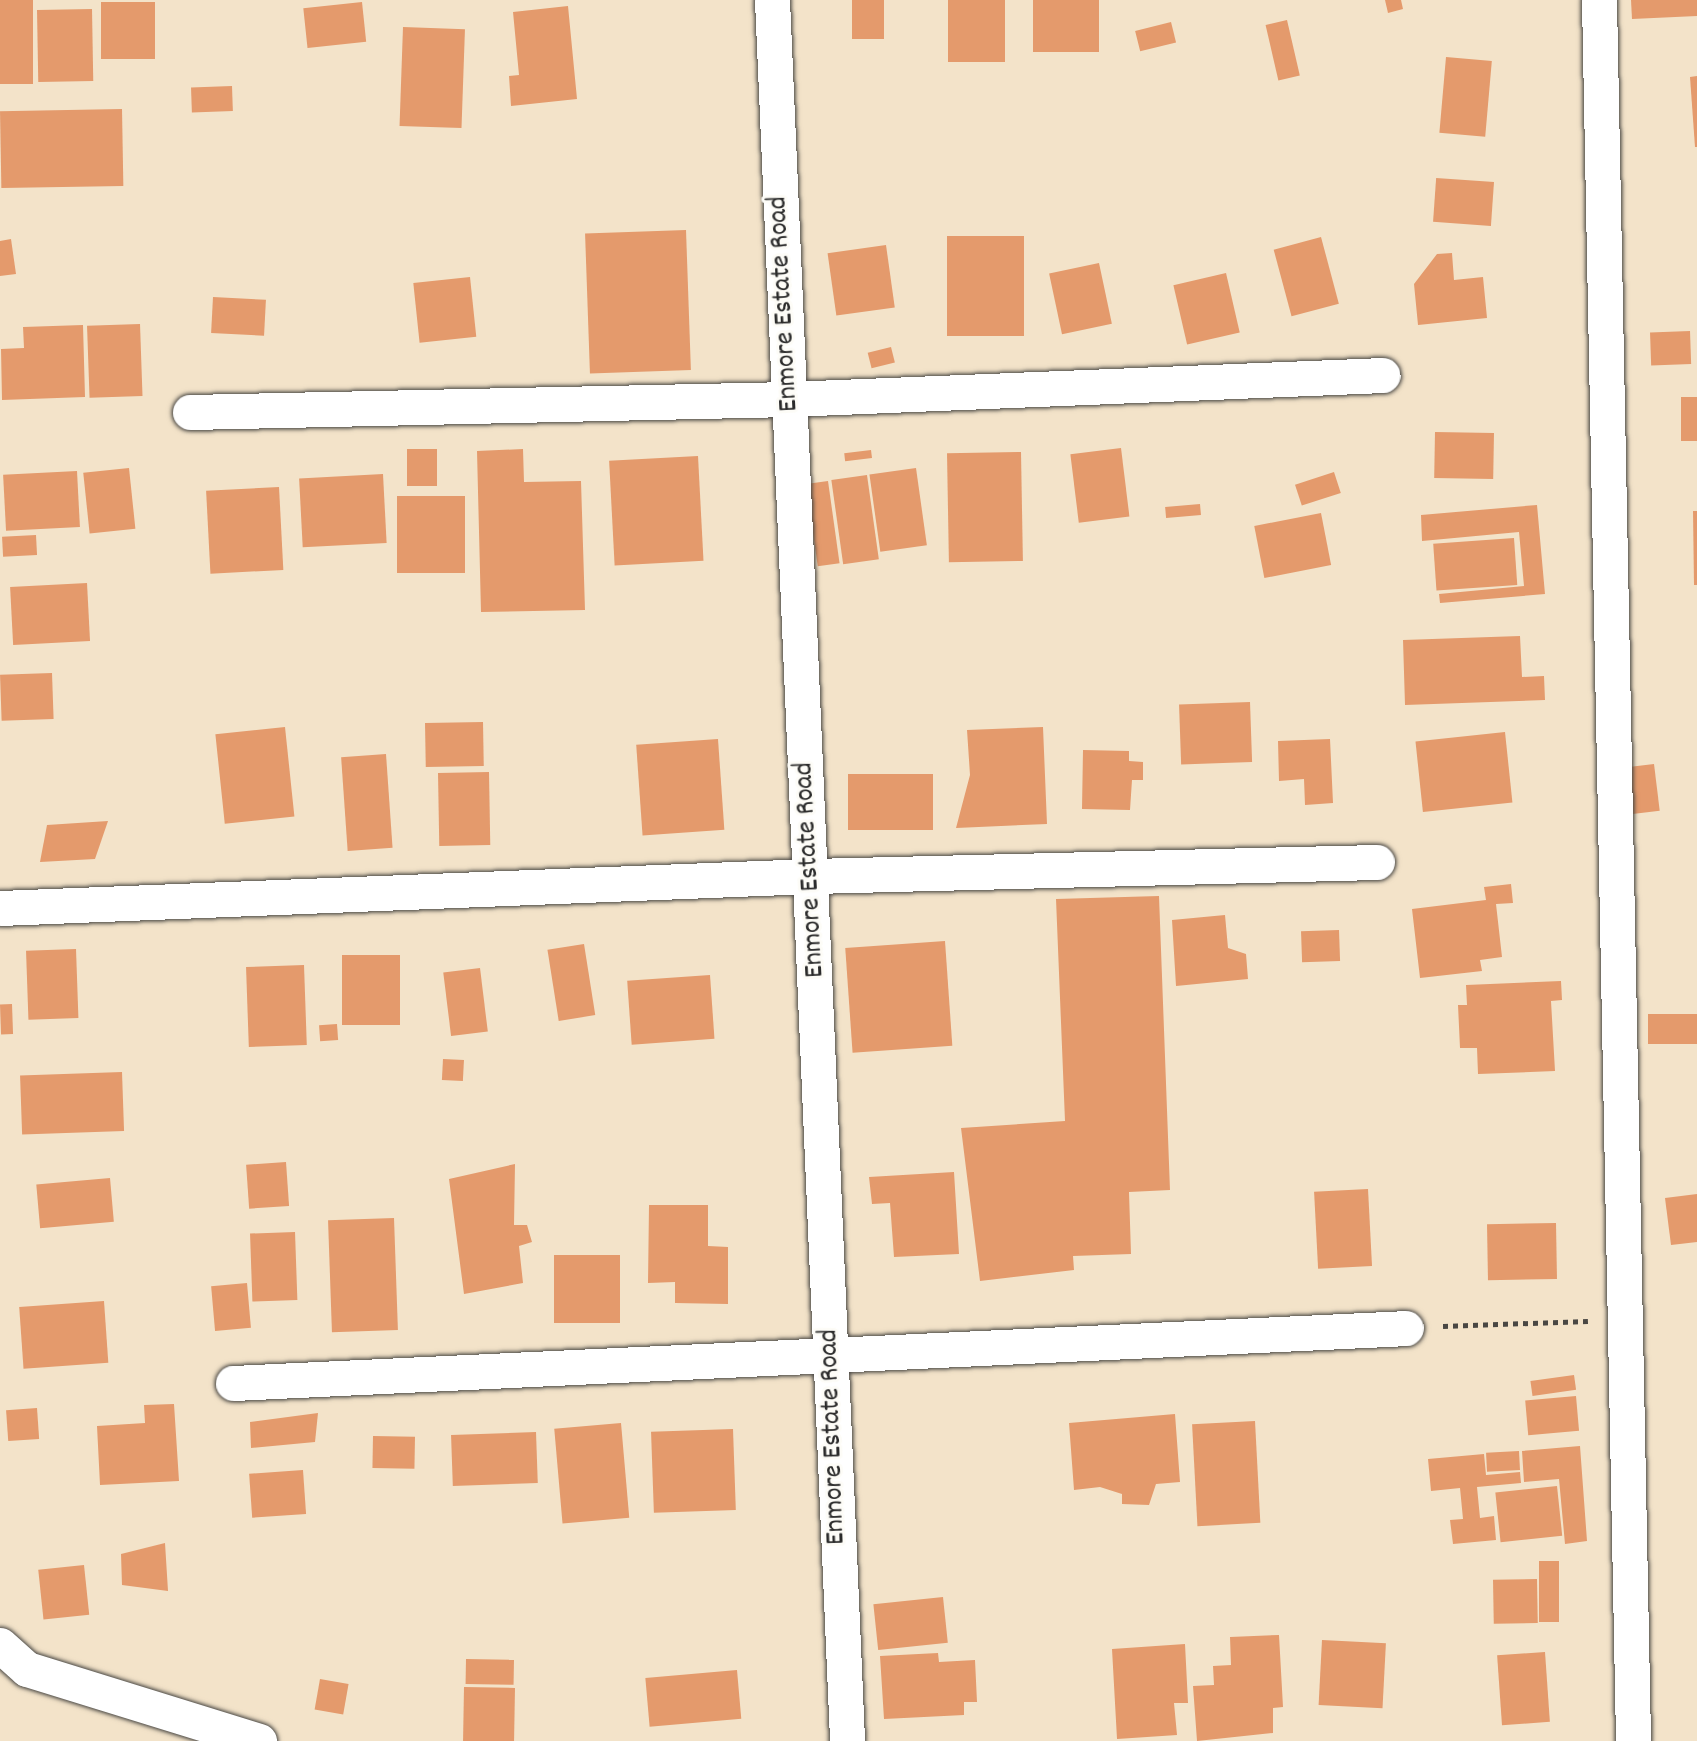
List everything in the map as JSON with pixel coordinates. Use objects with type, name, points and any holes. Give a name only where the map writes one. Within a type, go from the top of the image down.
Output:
[{"type":"street","name":"Enmore Estate Road","points":[[772,0],[812,876],[847,1741]]},
{"type":"street","points":[[1599,0],[1633,1741]]},
{"type":"street","points":[[190,412],[789,399],[1383,374]]},
{"type":"street","points":[[0,908],[812,876],[1377,862]]},
{"type":"street","points":[[233,1383],[1406,1328]]},
{"type":"street","points":[[0,1645],[27,1669],[259,1741]]},
{"type":"path","points":[[1406,1328],[1624,1320]]},
{"type":"building","points":[[0,0],[33,0],[33,84],[0,84]]},
{"type":"building","points":[[852,0],[884,0],[884,39],[852,39]]},
{"type":"building","points":[[948,0],[1005,0],[1005,62],[948,62]]},
{"type":"building","points":[[1033,0],[1099,0],[1099,52],[1033,52]]},
{"type":"building","points":[[1385,0],[1401,0],[1403,9],[1388,13]]},
{"type":"building","points":[[1631,0],[1697,0],[1697,16],[1632,19]]},
{"type":"building","points":[[101,2],[155,2],[155,59],[101,59]]},
{"type":"building","points":[[362,2],[366,42],[308,48],[303,8]]},
{"type":"building","points":[[568,6],[577,99],[511,106],[509,76],[519,75],[513,12]]},
{"type":"building","points":[[92,9],[93,81],[38,82],[37,10]]},
{"type":"building","points":[[1287,20],[1300,76],[1278,80],[1266,25]]},
{"type":"building","points":[[1171,22],[1176,42],[1140,51],[1135,31]]},
{"type":"building","points":[[403,27],[465,29],[462,128],[400,126]]},
{"type":"building","points":[[1446,57],[1492,61],[1485,137],[1439,133]]},
{"type":"building","points":[[1697,76],[1697,147],[1695,147],[1690,77]]},
{"type":"building","points":[[232,86],[233,111],[192,112],[191,87]]},
{"type":"building","points":[[122,109],[123,186],[1,188],[0,111]]},
{"type":"building","points":[[1436,178],[1494,182],[1491,226],[1433,222]]},
{"type":"building","points":[[686,230],[691,370],[590,373],[585,234]]},
{"type":"building","points":[[947,236],[1024,236],[1024,336],[947,336]]},
{"type":"building","points":[[1321,237],[1339,304],[1292,316],[1274,250]]},
{"type":"building","points":[[11,239],[16,274],[0,276],[0,241]]},
{"type":"building","points":[[886,245],[895,307],[836,316],[828,253]]},
{"type":"building","points":[[1452,253],[1454,280],[1483,277],[1487,318],[1418,325],[1414,284],[1437,254]]},
{"type":"building","points":[[1099,263],[1112,324],[1062,334],[1049,274]]},
{"type":"building","points":[[1226,273],[1240,332],[1187,345],[1173,285]]},
{"type":"building","points":[[470,277],[476,337],[420,343],[413,283]]},
{"type":"building","points":[[213,297],[266,300],[264,336],[211,333]]},
{"type":"building","points":[[140,324],[143,396],[90,398],[87,326]]},
{"type":"building","points":[[83,325],[85,397],[2,400],[1,349],[24,348],[23,327]]},
{"type":"building","points":[[1690,331],[1691,364],[1651,365],[1650,332]]},
{"type":"building","points":[[891,347],[895,363],[872,368],[868,353]]},
{"type":"building","points":[[1681,397],[1697,397],[1697,441],[1681,441]]},
{"type":"building","points":[[1435,432],[1494,433],[1493,479],[1434,478]]},
{"type":"building","points":[[1121,448],[1129,516],[1079,523],[1070,454]]},
{"type":"building","points":[[407,449],[437,449],[437,486],[407,486]]},
{"type":"building","points":[[523,449],[524,482],[581,481],[585,610],[481,612],[477,451]]},
{"type":"building","points":[[871,450],[872,458],[845,461],[844,453]]},
{"type":"building","points":[[1021,452],[1023,561],[949,562],[947,453]]},
{"type":"building","points":[[698,456],[703,561],[615,566],[609,461]]},
{"type":"building","points":[[129,468],[135,529],[90,533],[83,473]]},
{"type":"building","points":[[916,468],[927,545],[880,552],[869,475]]},
{"type":"building","points":[[77,471],[80,527],[6,531],[3,475]]},
{"type":"building","points":[[1334,472],[1341,493],[1302,506],[1295,485]]},
{"type":"building","points":[[383,474],[387,543],[303,547],[299,478]]},
{"type":"building","points":[[867,475],[879,559],[843,564],[831,480]]},
{"type":"building","points":[[828,481],[840,563],[818,566],[806,484]]},
{"type":"building","points":[[279,487],[283,570],[210,574],[206,491]]},
{"type":"building","points":[[397,496],[465,496],[465,573],[397,573]]},
{"type":"building","points":[[1200,504],[1201,515],[1166,518],[1165,507]]},
{"type":"building","points":[[1537,505],[1545,594],[1440,603],[1439,594],[1524,586],[1519,532],[1422,541],[1421,515]]},
{"type":"building","points":[[1693,511],[1697,511],[1697,585],[1694,585]]},
{"type":"building","points":[[1321,513],[1331,565],[1264,578],[1254,526]]},
{"type":"building","points":[[36,535],[37,555],[3,557],[2,537]]},
{"type":"building","points":[[1514,538],[1517,585],[1436,591],[1433,544]]},
{"type":"building","points":[[87,583],[90,641],[13,645],[10,587]]},
{"type":"building","points":[[1520,636],[1522,677],[1544,676],[1545,700],[1405,705],[1403,640]]},
{"type":"building","points":[[52,673],[54,719],[2,721],[0,675]]},
{"type":"building","points":[[1250,702],[1252,762],[1181,764],[1179,704]]},
{"type":"building","points":[[483,722],[484,766],[426,767],[425,723]]},
{"type":"building","points":[[285,727],[294,817],[225,824],[215,734]]},
{"type":"building","points":[[1043,727],[1047,824],[956,828],[970,775],[967,730]]},
{"type":"building","points":[[1505,732],[1512,803],[1423,812],[1415,741]]},
{"type":"building","points":[[718,739],[724,830],[643,835],[636,745]]},
{"type":"building","points":[[1330,739],[1333,803],[1305,805],[1304,779],[1279,781],[1278,741]]},
{"type":"building","points":[[1083,750],[1129,751],[1129,761],[1143,762],[1143,780],[1132,780],[1130,810],[1082,809]]},
{"type":"building","points":[[386,754],[393,848],[348,851],[341,757]]},
{"type":"building","points":[[1654,764],[1660,811],[1620,816],[1614,769]]},
{"type":"building","points":[[489,772],[490,845],[439,846],[438,773]]},
{"type":"building","points":[[848,774],[933,774],[933,830],[848,830]]},
{"type":"building","points":[[108,821],[95,859],[40,862],[47,825]]},
{"type":"building","points":[[1511,884],[1513,903],[1496,904],[1502,957],[1480,960],[1482,971],[1420,978],[1412,909],[1486,900],[1484,887]]},
{"type":"building","points":[[1159,896],[1170,1190],[1129,1192],[1131,1254],[1073,1256],[1074,1270],[980,1281],[961,1128],[1065,1121],[1056,899]]},
{"type":"building","points":[[1225,915],[1228,948],[1246,954],[1248,979],[1176,986],[1172,920]]},
{"type":"building","points":[[1339,930],[1340,961],[1302,962],[1301,931]]},
{"type":"building","points":[[945,941],[952,1046],[853,1053],[845,948]]},
{"type":"building","points":[[584,944],[595,1015],[559,1021],[547,950]]},
{"type":"building","points":[[76,949],[78,1018],[28,1020],[26,951]]},
{"type":"building","points":[[342,955],[400,955],[400,1025],[342,1025]]},
{"type":"building","points":[[304,965],[307,1045],[249,1047],[246,967]]},
{"type":"building","points":[[480,968],[488,1032],[451,1036],[443,973]]},
{"type":"building","points":[[710,975],[714,1039],[632,1045],[627,981]]},
{"type":"building","points":[[1561,981],[1562,1000],[1551,1001],[1555,1071],[1478,1074],[1477,1048],[1460,1048],[1458,1005],[1467,1005],[1466,985]]},
{"type":"building","points":[[0,1004],[12,1004],[13,1034],[1,1034]]},
{"type":"building","points":[[1648,1014],[1697,1014],[1697,1044],[1648,1044]]},
{"type":"building","points":[[337,1024],[338,1040],[320,1041],[319,1025]]},
{"type":"building","points":[[443,1059],[464,1060],[463,1081],[442,1080]]},
{"type":"building","points":[[122,1072],[124,1131],[22,1135],[20,1076]]},
{"type":"building","points":[[286,1162],[289,1206],[249,1209],[246,1165]]},
{"type":"building","points":[[515,1164],[514,1225],[527,1225],[532,1242],[519,1246],[523,1283],[464,1294],[449,1179]]},
{"type":"building","points":[[954,1172],[959,1254],[894,1257],[890,1203],[872,1204],[869,1177]]},
{"type":"building","points":[[110,1178],[114,1222],[40,1228],[36,1184]]},
{"type":"building","points":[[1368,1189],[1372,1266],[1318,1269],[1314,1192]]},
{"type":"building","points":[[1697,1194],[1697,1242],[1671,1245],[1665,1198]]},
{"type":"building","points":[[649,1205],[708,1205],[708,1246],[728,1247],[728,1304],[675,1303],[675,1282],[648,1283]]},
{"type":"building","points":[[394,1218],[398,1330],[332,1332],[328,1220]]},
{"type":"building","points":[[1556,1223],[1557,1279],[1488,1280],[1487,1224]]},
{"type":"building","points":[[295,1232],[297,1300],[252,1302],[250,1234]]},
{"type":"building","points":[[554,1255],[620,1255],[620,1323],[554,1323]]},
{"type":"building","points":[[247,1283],[251,1328],[215,1331],[211,1286]]},
{"type":"building","points":[[104,1301],[108,1363],[24,1369],[19,1307]]},
{"type":"building","points":[[1574,1375],[1576,1390],[1533,1396],[1530,1381]]},
{"type":"building","points":[[1576,1396],[1579,1431],[1528,1435],[1525,1400]]},
{"type":"building","points":[[174,1404],[179,1481],[100,1485],[97,1426],[145,1423],[144,1405]]},
{"type":"building","points":[[37,1408],[39,1439],[8,1441],[6,1410]]},
{"type":"building","points":[[318,1413],[315,1442],[251,1448],[250,1422]]},
{"type":"building","points":[[1175,1414],[1180,1482],[1156,1484],[1149,1505],[1122,1504],[1122,1494],[1100,1487],[1074,1490],[1069,1423]]},
{"type":"building","points":[[1255,1421],[1260,1523],[1197,1526],[1192,1424]]},
{"type":"building","points":[[621,1423],[629,1518],[563,1523],[554,1429]]},
{"type":"building","points":[[733,1429],[736,1510],[654,1513],[651,1432]]},
{"type":"building","points":[[536,1432],[538,1483],[453,1486],[451,1435]]},
{"type":"building","points":[[373,1436],[415,1437],[414,1469],[372,1468]]},
{"type":"building","points":[[1580,1446],[1587,1541],[1565,1544],[1559,1479],[1524,1482],[1522,1451]]},
{"type":"building","points":[[1519,1451],[1520,1470],[1487,1472],[1486,1453]]},
{"type":"building","points":[[1484,1454],[1486,1475],[1520,1472],[1521,1483],[1477,1487],[1480,1518],[1494,1516],[1496,1540],[1453,1544],[1450,1520],[1463,1519],[1460,1488],[1431,1491],[1428,1459]]},
{"type":"building","points":[[303,1470],[306,1514],[252,1518],[249,1474]]},
{"type":"building","points":[[1557,1486],[1562,1536],[1501,1542],[1495,1492]]},
{"type":"building","points":[[165,1543],[168,1591],[122,1585],[121,1554]]},
{"type":"building","points":[[1539,1561],[1559,1561],[1559,1622],[1539,1622]]},
{"type":"building","points":[[84,1565],[89,1615],[43,1620],[38,1570]]},
{"type":"building","points":[[1537,1579],[1538,1623],[1494,1624],[1493,1580]]},
{"type":"building","points":[[943,1597],[948,1643],[878,1650],[873,1604]]},
{"type":"building","points":[[1279,1635],[1283,1707],[1273,1708],[1273,1733],[1197,1741],[1193,1686],[1214,1685],[1213,1666],[1231,1665],[1230,1637]]},
{"type":"building","points":[[1322,1640],[1386,1643],[1383,1708],[1319,1705]]},
{"type":"building","points":[[1185,1644],[1188,1703],[1174,1703],[1177,1735],[1117,1739],[1112,1649]]},
{"type":"building","points":[[1545,1652],[1550,1722],[1502,1725],[1497,1655]]},
{"type":"building","points":[[938,1653],[939,1662],[975,1660],[977,1702],[964,1702],[964,1715],[884,1719],[880,1656]]},
{"type":"building","points":[[466,1659],[514,1660],[514,1685],[466,1684]]},
{"type":"building","points":[[737,1670],[741,1719],[650,1727],[645,1678]]},
{"type":"building","points":[[320,1679],[349,1684],[343,1715],[315,1710]]},
{"type":"building","points":[[464,1687],[515,1688],[514,1741],[463,1741]]}]
